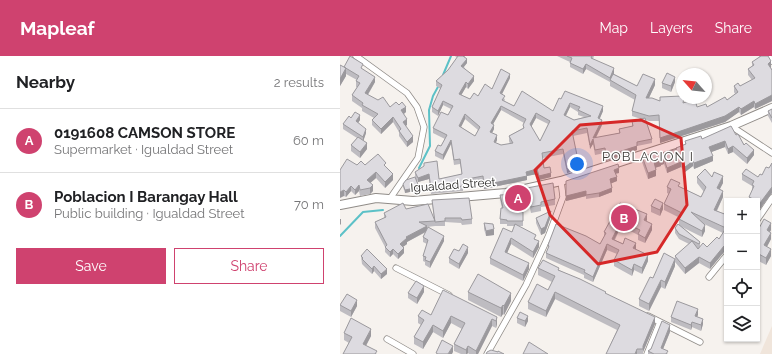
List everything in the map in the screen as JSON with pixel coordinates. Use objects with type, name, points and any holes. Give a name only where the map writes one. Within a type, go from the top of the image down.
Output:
[{"type":"street","points":[[356,56],[407,92],[417,107],[424,127],[418,158],[389,200]]},
{"type":"street","points":[[768,56],[772,61]]},
{"type":"street","name":"Igualdad Street","points":[[340,206],[376,198],[413,201],[506,193],[561,181],[732,126],[772,108]]},
{"type":"street","points":[[732,126],[772,153]]},
{"type":"street","points":[[487,354],[526,285],[553,224],[563,197],[561,181]]},
{"type":"street","points":[[760,216],[772,198]]},
{"type":"street","points":[[553,224],[560,227]]},
{"type":"street","points":[[538,259],[545,263]]},
{"type":"street","points":[[709,277],[724,259]]},
{"type":"street","points":[[396,268],[457,299]]},
{"type":"street","points":[[640,312],[700,342]]},
{"type":"street","points":[[498,319],[504,323]]},
{"type":"street","points":[[647,354],[660,322]]},
{"type":"street","points":[[387,339],[413,354]]},
{"type":"highlighted area","points":[[641,120],[681,138],[687,205],[657,252],[598,264],[550,215],[535,170],[580,125]]},
{"type":"shaded area","points":[[772,326],[772,354],[760,354]]},
{"type":"building","points":[[350,56],[363,64],[361,68],[375,77],[365,93],[378,100],[383,97],[390,107],[396,102],[399,105],[402,102],[406,107],[401,110],[407,119],[403,122],[413,136],[407,142],[399,131],[401,129],[393,117],[381,129],[372,120],[378,114],[362,105],[363,103],[352,95],[360,83],[356,81],[359,76],[344,67]]},
{"type":"building","points":[[458,56],[463,56],[467,59],[461,66],[474,76],[468,84],[466,82],[459,94],[470,99],[474,93],[478,96],[485,84],[492,89],[501,69],[510,74],[500,93],[505,96],[502,100],[514,106],[522,91],[553,111],[559,98],[561,99],[565,91],[603,106],[598,118],[602,120],[593,138],[620,133],[619,129],[633,126],[632,121],[645,118],[652,139],[637,142],[637,146],[606,156],[605,148],[595,150],[593,139],[590,145],[587,128],[572,131],[578,160],[585,159],[586,162],[567,169],[563,149],[542,153],[544,168],[550,167],[551,173],[539,176],[537,169],[526,172],[527,176],[484,185],[483,176],[462,180],[463,186],[431,189],[429,174],[418,178],[415,172],[424,166],[424,163],[437,161],[439,179],[462,174],[460,159],[454,160],[451,140],[443,155],[435,151],[438,145],[441,146],[447,135],[433,128],[441,112],[448,115],[453,106],[443,101],[438,111],[432,107],[442,85],[436,81],[448,70]],"holes":[[[570,103],[580,107],[578,110],[591,116],[574,120],[564,115]],[[501,106],[526,119],[523,125],[524,128],[509,136],[513,143],[501,145],[494,142],[497,135],[490,132],[494,125],[491,123]],[[536,113],[550,121],[540,141],[530,124]],[[465,114],[480,127],[475,136],[459,126]]]},
{"type":"building","points":[[567,56],[592,56],[591,58],[614,68],[610,78],[586,64],[583,69],[570,63],[572,58]]},
{"type":"building","points":[[761,56],[768,56],[771,61],[768,64],[772,70],[772,95],[755,104],[754,101],[741,109],[739,107],[725,116],[660,138],[659,115],[649,116],[632,111],[636,95],[610,80],[613,74],[637,86],[643,74],[655,79],[646,98],[652,98],[660,101],[660,97],[676,96],[676,104],[696,104],[697,107],[706,104],[707,107],[725,97],[727,100],[738,92],[734,86],[738,83],[740,86],[755,78],[748,69],[754,65],[752,62]]},
{"type":"building","points":[[340,65],[346,68],[340,79]]},
{"type":"building","points":[[667,73],[675,77],[671,86],[662,83]]},
{"type":"building","points":[[772,109],[772,118],[768,111]]},
{"type":"building","points":[[355,112],[360,115],[356,121],[366,129],[363,137],[343,124],[349,116],[351,118]]},
{"type":"building","points":[[731,126],[736,135],[738,134],[744,145],[746,143],[754,150],[747,158],[733,146],[728,149],[725,141],[709,147],[713,156],[694,163],[693,161],[685,167],[681,162],[667,168],[664,159],[661,160],[660,154],[677,149],[676,148],[686,144],[685,141],[701,136],[702,139]]},
{"type":"building","points":[[358,137],[367,143],[360,152],[351,145]]},
{"type":"building","points":[[658,152],[661,160],[654,162],[656,170],[648,173],[642,156]]},
{"type":"building","points":[[378,154],[386,163],[384,165],[393,174],[385,182],[376,172],[367,180],[373,185],[370,188],[360,190],[359,185],[355,190],[351,186],[346,192],[344,190],[340,192],[340,170],[347,159],[357,165],[361,161],[365,165]]},
{"type":"building","points":[[772,163],[772,187],[760,203],[760,198],[749,197],[754,186],[752,185],[754,181],[742,174],[746,169],[758,177],[760,174],[762,175],[766,167],[769,168]]},
{"type":"building","points":[[618,164],[619,168],[614,170],[617,177],[610,179],[612,188],[599,193],[586,195],[586,191],[566,196],[566,181]]},
{"type":"building","points":[[705,169],[712,177],[714,172],[723,176],[717,188],[723,191],[714,210],[724,214],[724,227],[691,212],[705,225],[702,231],[679,219],[682,213],[664,204],[671,189],[667,187],[671,179],[680,183],[678,186],[701,197],[706,187],[697,177]]},
{"type":"building","points":[[415,177],[419,187],[405,190],[403,184],[406,180]]},
{"type":"building","points":[[553,183],[555,199],[541,202],[541,205],[531,207],[527,188]]},
{"type":"building","points":[[516,194],[517,212],[523,212],[523,221],[507,221],[500,219],[501,208],[503,208],[500,195]]},
{"type":"building","points":[[469,198],[472,219],[462,220],[461,218],[445,218],[445,221],[435,222],[432,200]]},
{"type":"building","points":[[655,199],[663,203],[660,210],[651,206]]},
{"type":"building","points":[[403,203],[406,209],[428,204],[435,221],[419,222],[427,226],[406,237],[407,238],[400,244],[404,248],[398,254],[393,249],[390,252],[385,247],[387,245],[375,222],[386,217],[384,213]]},
{"type":"building","points":[[620,203],[647,214],[644,220],[652,224],[645,238],[638,234],[640,230],[621,221],[612,239],[623,244],[625,238],[636,243],[633,248],[648,255],[642,268],[634,264],[632,270],[614,260],[619,250],[607,244],[593,277],[584,272],[585,270],[546,253],[556,224],[586,236],[600,244],[606,233],[604,232]]},
{"type":"building","points":[[551,211],[545,227],[541,229],[536,218]]},
{"type":"building","points":[[764,219],[771,223],[767,230],[771,233],[764,245],[771,249],[766,258],[760,255],[760,226]]},
{"type":"building","points":[[484,223],[493,224],[494,229],[486,231]]},
{"type":"building","points":[[515,224],[536,235],[534,239],[539,241],[533,252],[511,238],[505,252],[529,263],[523,275],[490,258],[503,228],[512,232]]},
{"type":"building","points":[[678,224],[700,242],[699,244],[679,234],[675,228]]},
{"type":"building","points":[[428,227],[444,236],[430,262],[425,260],[426,257],[423,256],[428,240],[423,237]]},
{"type":"building","points":[[724,231],[724,246],[710,263],[699,257],[685,268],[675,256],[692,241],[698,249],[703,243],[707,247],[717,237],[719,239]]},
{"type":"building","points":[[463,244],[468,247],[459,264],[449,258],[454,249],[459,251]]},
{"type":"building","points":[[367,249],[387,269],[381,274],[374,266],[372,269],[362,259],[363,258],[361,256]]},
{"type":"building","points":[[664,253],[675,259],[665,282],[661,280],[649,304],[639,299],[650,277],[653,278]]},
{"type":"building","points":[[543,260],[559,268],[558,270],[580,279],[655,317],[643,349],[637,349],[635,354],[606,354],[620,325],[555,292],[546,311],[528,302],[537,284],[548,290],[555,276],[538,268]]},
{"type":"building","points":[[478,274],[511,293],[504,306],[503,305],[501,308],[468,292]]},
{"type":"building","points":[[416,281],[424,286],[417,298],[408,293]]},
{"type":"building","points":[[443,290],[497,317],[496,321],[492,319],[476,351],[468,346],[466,350],[454,344],[465,323],[451,316],[443,331],[433,325],[423,342],[414,337],[424,320],[418,316],[422,310],[431,315]]},
{"type":"building","points":[[347,294],[357,300],[351,311],[340,305]]},
{"type":"building","points":[[677,301],[698,309],[695,316],[703,319],[701,325],[692,322],[691,325],[671,317]]},
{"type":"building","points":[[520,312],[528,316],[525,321],[517,318]]},
{"type":"building","points":[[351,318],[371,329],[363,344],[377,351],[375,354],[343,354],[352,337],[344,333]]},
{"type":"building","points":[[662,321],[670,325],[661,348],[668,351],[666,354],[654,354],[648,351],[651,349]]},
{"type":"building","points":[[442,340],[453,346],[448,354],[436,353]]},
{"type":"building","points":[[529,342],[548,354],[523,354]]},
{"type":"building","points":[[491,350],[498,351],[504,354],[486,354]]},
{"type":"waterway","points":[[443,75],[451,56]]},
{"type":"waterway","points":[[419,168],[430,146],[429,110],[433,96],[439,85]]},
{"type":"waterway","points":[[340,236],[363,212],[383,210]]},
{"type":"place","name":"0191608 CAMSON STORE","points":[[518,198]]},
{"type":"place","name":"Poblacion I Barangay Hall","points":[[624,218]]},
{"type":"district","name":"POBLACION I","points":[[648,156]]}]
